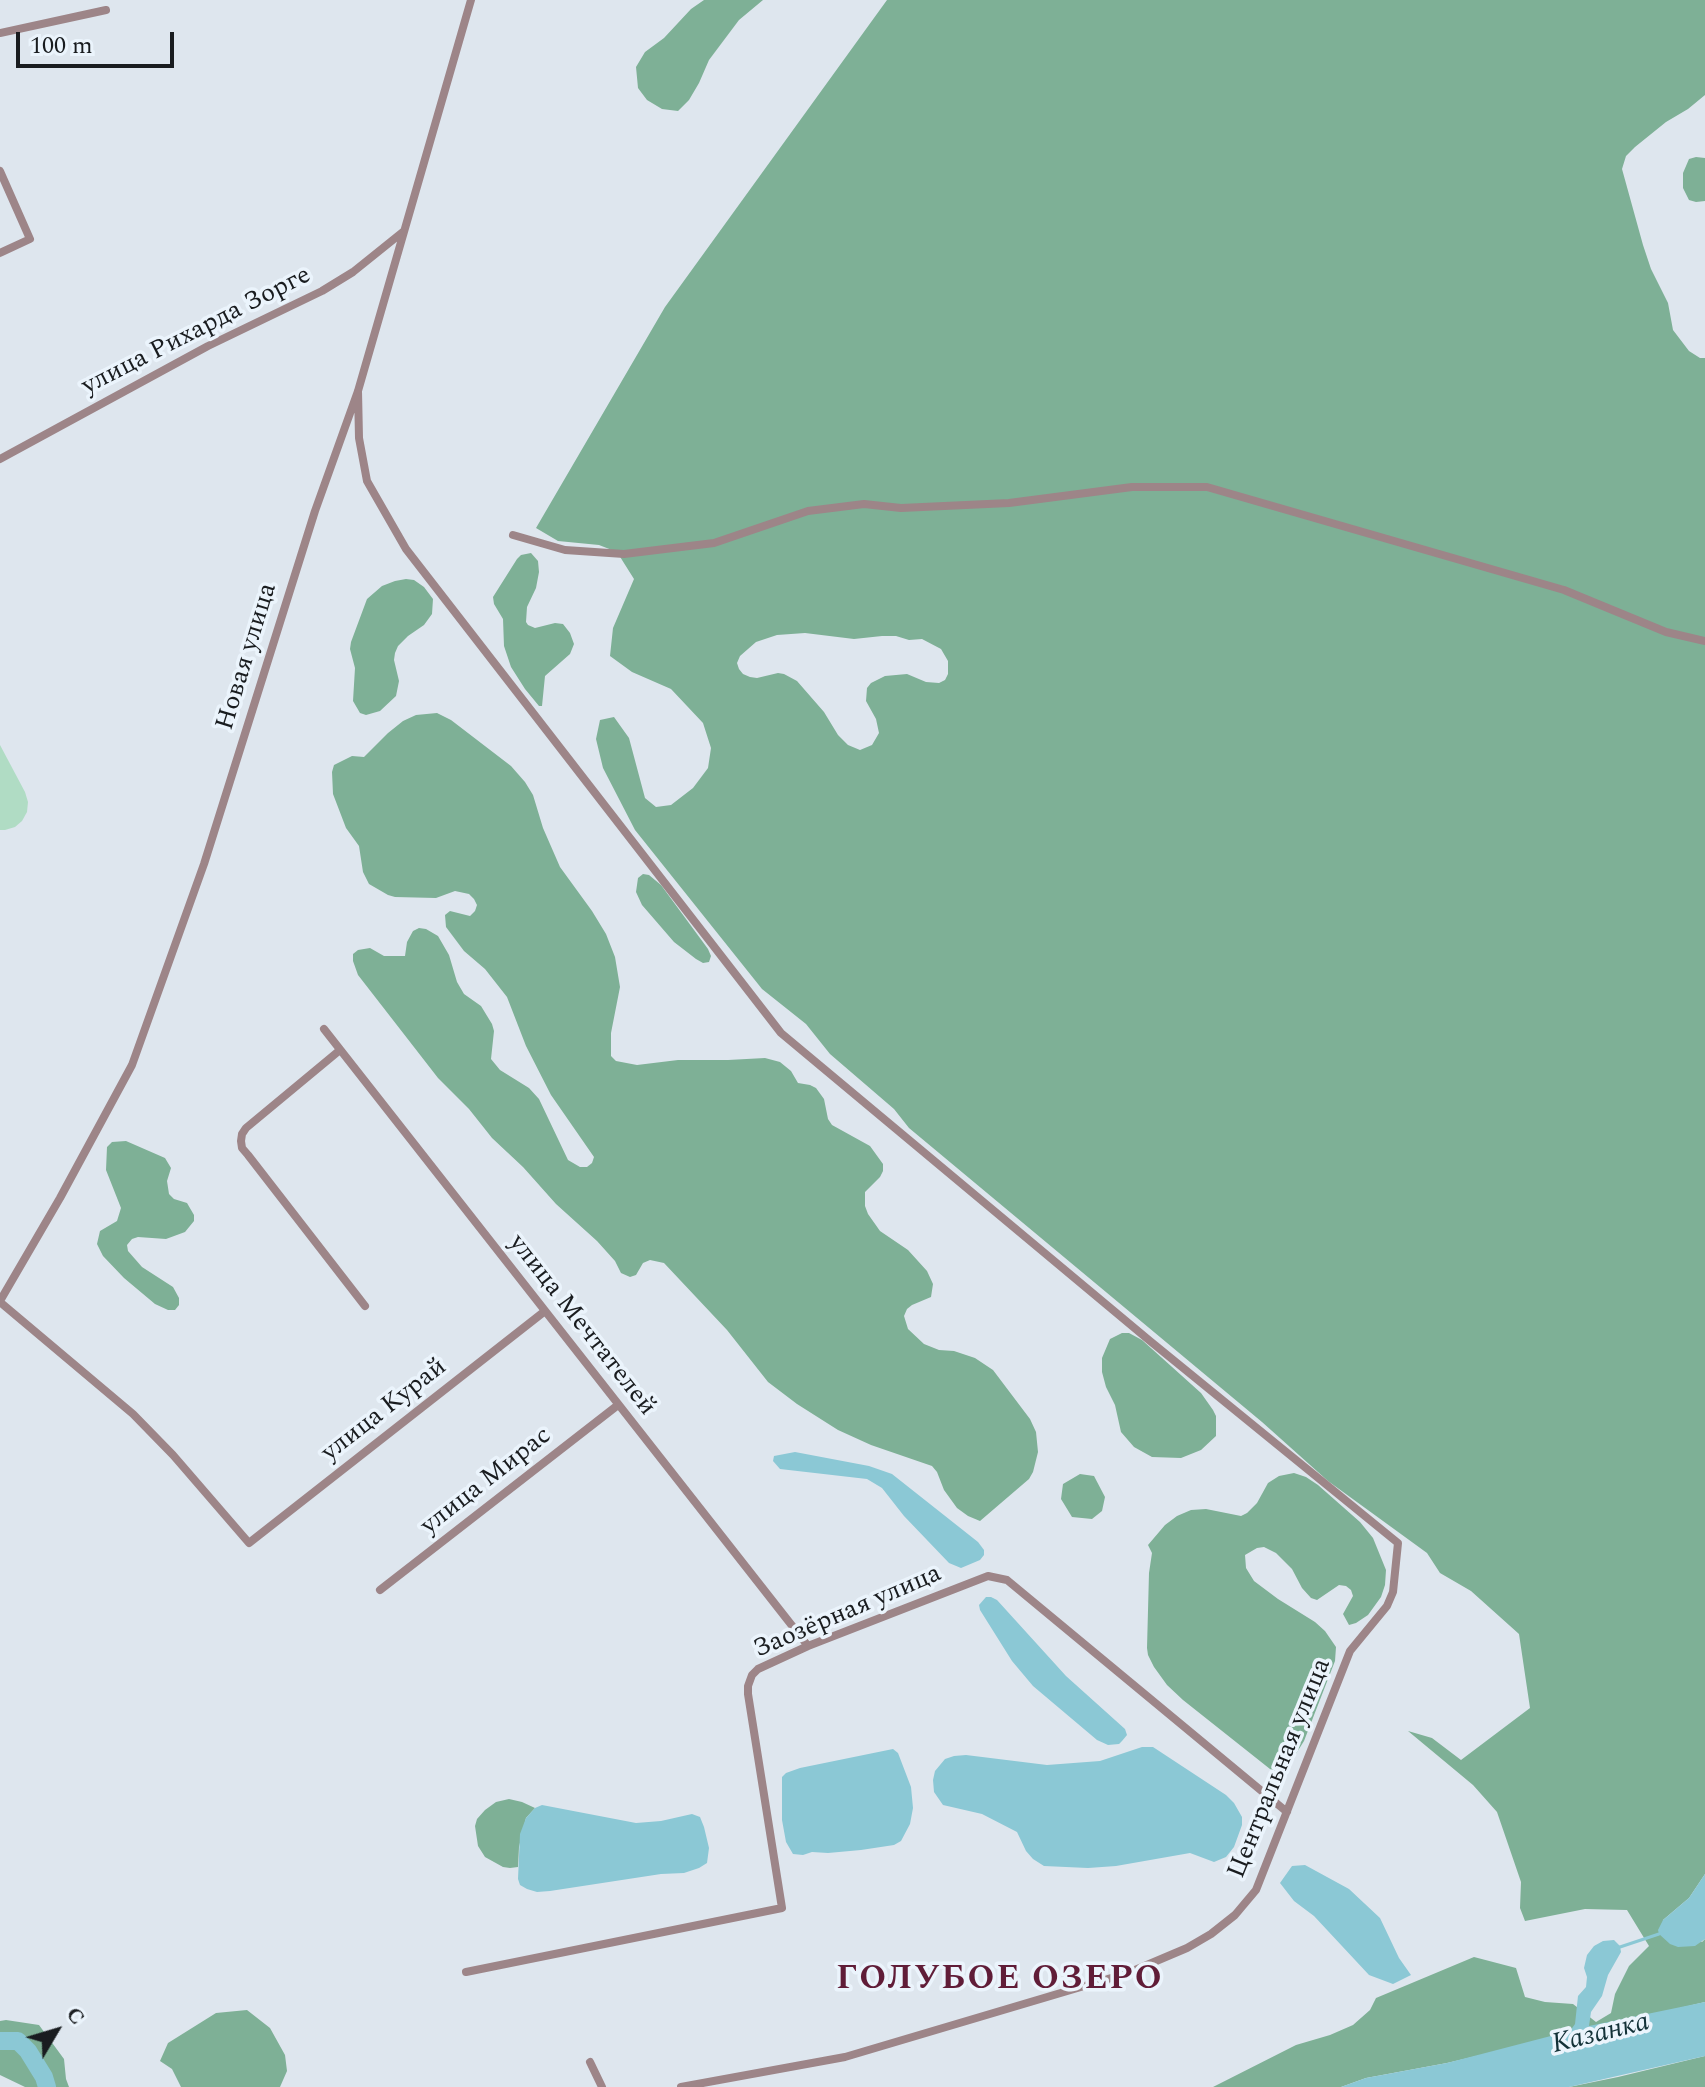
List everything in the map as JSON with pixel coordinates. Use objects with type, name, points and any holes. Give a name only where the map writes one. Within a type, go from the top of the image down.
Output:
[{"type":"street","name":"Новая улица","points":[[0,1301],[132,1065],[204,864],[315,511],[358,391],[471,0]]},
{"type":"street","points":[[0,33],[106,10]]},
{"type":"street","points":[[0,171],[30,239],[0,253]]},
{"type":"street","name":"улица Рихарда Зорге","points":[[0,459],[198,351],[322,291],[353,272],[405,231]]},
{"type":"street","name":"Центральная улица","points":[[358,391],[359,438],[367,481],[406,549],[781,1033],[1398,1543],[1393,1592],[1387,1606],[1350,1651],[1256,1890],[1235,1915],[1211,1934],[1187,1948],[1128,1973],[845,2057],[681,2087]]},
{"type":"street","points":[[513,535],[565,550],[624,554],[714,543],[808,511],[864,504],[901,508],[1009,503],[1132,487],[1207,487],[1564,590],[1666,632],[1705,641]]},
{"type":"street","name":"улица Мечтателей","points":[[324,1029],[808,1646]]},
{"type":"street","points":[[340,1050],[246,1128],[241,1141],[242,1148],[365,1306]]},
{"type":"street","name":"улица Курай","points":[[0,1301],[133,1414],[249,1543],[545,1311]]},
{"type":"street","name":"улица Мирас","points":[[380,1590],[618,1405]]},
{"type":"street","name":"Заозёрная улица","points":[[466,1972],[782,1908],[748,1686],[752,1675],[758,1669],[808,1646],[988,1576],[1002,1578],[1287,1812]]},
{"type":"street","points":[[590,2062],[602,2087]]},
{"type":"green space","points":[[704,0],[763,0],[739,20],[709,60],[689,100],[678,111],[662,109],[647,100],[638,88],[636,67],[645,52]]},
{"type":"green space","points":[[887,0],[1705,0],[1705,95],[1635,147],[1626,156],[1622,169],[1651,269],[1668,303],[1673,330],[1689,351],[1705,358],[1705,1874],[1689,1898],[1663,1920],[1702,1942],[1705,1939],[1705,2002],[1447,2063],[1366,2078],[1341,2087],[1213,2087],[1296,2045],[1353,2025],[1370,2010],[1376,1998],[1474,1957],[1516,1968],[1525,1997],[1573,2004],[1596,2022],[1611,2013],[1615,1994],[1629,1966],[1649,1946],[1627,1910],[1585,1909],[1525,1921],[1520,1908],[1521,1882],[1497,1812],[1473,1785],[1408,1731],[1432,1738],[1461,1760],[1530,1708],[1519,1634],[1471,1591],[1440,1573],[1427,1553],[1328,1481],[1262,1422],[909,1128],[894,1109],[830,1054],[806,1024],[762,989],[635,830],[603,768],[596,739],[600,720],[614,717],[629,738],[645,798],[656,807],[671,805],[693,788],[708,768],[711,748],[703,723],[671,689],[632,672],[610,656],[613,628],[634,579],[617,552],[599,545],[558,541],[536,528],[665,307]],"holes":[[[805,633],[854,639],[882,636],[922,639],[941,649],[948,661],[948,674],[939,683],[926,682],[907,674],[885,676],[871,683],[867,688],[866,701],[876,719],[879,733],[872,745],[860,750],[848,745],[838,735],[824,712],[797,681],[778,673],[750,677],[743,674],[737,663],[740,656],[756,642],[777,635]]]},
{"type":"green space","points":[[1705,158],[1705,201],[1696,202],[1689,200],[1683,188],[1683,173],[1689,159]]},
{"type":"green space","points":[[531,553],[538,561],[539,572],[527,607],[526,622],[535,628],[563,624],[574,644],[570,654],[545,676],[542,706],[525,689],[511,667],[504,646],[503,619],[493,597],[517,559]]},
{"type":"green space","points":[[406,579],[424,587],[433,599],[432,614],[424,625],[398,646],[394,660],[399,681],[396,696],[380,711],[366,715],[360,713],[353,701],[355,668],[351,642],[367,599],[382,586]]},
{"type":"green space","points":[[437,713],[451,720],[511,766],[525,782],[533,795],[560,867],[606,934],[615,957],[620,987],[611,1033],[611,1056],[616,1061],[637,1065],[678,1060],[765,1058],[780,1062],[791,1071],[798,1083],[816,1088],[824,1099],[832,1125],[870,1146],[883,1164],[880,1177],[865,1192],[868,1214],[880,1231],[908,1250],[927,1271],[933,1284],[931,1297],[907,1309],[904,1316],[908,1329],[924,1344],[975,1358],[993,1370],[1030,1419],[1036,1432],[1038,1452],[1029,1479],[980,1521],[957,1508],[932,1466],[838,1430],[768,1382],[727,1330],[664,1263],[650,1260],[643,1263],[636,1275],[630,1277],[621,1273],[597,1241],[556,1204],[438,1078],[358,975],[353,954],[358,950],[370,948],[384,956],[405,956],[413,931],[426,929],[438,936],[464,994],[481,1006],[492,1024],[491,1059],[500,1070],[529,1088],[539,1099],[568,1160],[580,1167],[592,1163],[594,1157],[551,1095],[526,1046],[507,997],[446,927],[445,915],[450,911],[470,916],[475,911],[477,905],[474,899],[469,894],[455,891],[436,898],[395,897],[369,884],[363,872],[359,846],[346,828],[333,794],[334,765],[352,756],[364,757],[403,721],[416,715]]},
{"type":"green space","points":[[0,745],[28,802],[22,821],[5,830],[0,830]]},
{"type":"green space","points":[[643,874],[661,885],[708,949],[711,956],[709,962],[696,959],[674,942],[642,905],[636,892],[638,878]]},
{"type":"green space","points":[[126,1141],[165,1158],[171,1168],[167,1181],[169,1194],[187,1203],[194,1215],[194,1221],[185,1232],[166,1239],[138,1237],[127,1245],[128,1251],[142,1267],[173,1287],[179,1298],[175,1310],[155,1304],[124,1278],[103,1256],[97,1244],[100,1231],[117,1221],[121,1208],[106,1170],[107,1147],[112,1142]]},
{"type":"green space","points":[[1122,1333],[1142,1340],[1201,1393],[1213,1410],[1216,1436],[1201,1450],[1181,1458],[1152,1457],[1134,1447],[1121,1432],[1115,1405],[1102,1372],[1102,1358],[1110,1339]]},
{"type":"green space","points":[[1294,1473],[1318,1485],[1360,1522],[1373,1538],[1386,1570],[1381,1597],[1368,1615],[1349,1625],[1343,1614],[1353,1596],[1346,1586],[1339,1585],[1317,1600],[1302,1588],[1292,1569],[1276,1553],[1264,1547],[1245,1555],[1246,1568],[1254,1581],[1315,1622],[1336,1647],[1335,1661],[1304,1741],[1289,1765],[1277,1771],[1270,1769],[1183,1700],[1154,1667],[1147,1648],[1152,1553],[1148,1545],[1165,1525],[1191,1510],[1206,1509],[1241,1516],[1257,1503],[1268,1483],[1279,1476]]},
{"type":"green space","points":[[1080,1474],[1094,1476],[1105,1497],[1102,1511],[1092,1519],[1072,1517],[1061,1499],[1063,1484]]},
{"type":"green space","points":[[509,1799],[535,1808],[526,1818],[518,1867],[510,1868],[485,1857],[478,1846],[475,1826],[485,1810],[496,1802]]},
{"type":"green space","points":[[247,2010],[270,2028],[285,2055],[287,2071],[280,2087],[181,2087],[172,2069],[160,2061],[168,2043],[216,2013]]},
{"type":"green space","points":[[0,2021],[39,2025],[64,2059],[69,2087],[25,2087],[0,2075]]},
{"type":"green space","points":[[1705,2056],[1705,2087],[1569,2087],[1618,2077]]},
{"type":"water","points":[[795,1452],[869,1466],[892,1474],[978,1542],[984,1555],[961,1568],[949,1563],[882,1488],[867,1479],[780,1469],[773,1461],[774,1456]]},
{"type":"water","points":[[986,1597],[997,1600],[1066,1676],[1125,1729],[1127,1735],[1119,1744],[1108,1745],[1097,1740],[1033,1686],[1012,1661],[980,1610],[979,1605]]},
{"type":"water","points":[[1142,1747],[1153,1747],[1234,1803],[1242,1817],[1242,1825],[1234,1847],[1226,1857],[1214,1862],[1190,1853],[1116,1866],[1044,1866],[1026,1851],[1017,1832],[982,1814],[943,1805],[934,1792],[935,1771],[945,1759],[954,1756],[1047,1765],[1100,1761]]},
{"type":"water","points":[[893,1749],[898,1753],[911,1787],[913,1808],[910,1824],[901,1841],[861,1850],[793,1854],[786,1842],[782,1820],[782,1777],[800,1768]]},
{"type":"water","points":[[542,1805],[636,1823],[692,1814],[700,1817],[704,1827],[709,1848],[707,1863],[684,1873],[550,1891],[527,1889],[520,1885],[518,1879],[520,1834],[526,1818]]},
{"type":"water","points":[[1305,1865],[1349,1889],[1380,1918],[1399,1958],[1411,1975],[1393,1984],[1369,1975],[1314,1916],[1294,1901],[1280,1883],[1292,1866]]},
{"type":"water","points":[[1705,1874],[1705,1939],[1695,1946],[1670,1944],[1659,1934],[1663,1920],[1689,1898]]},
{"type":"water","name":"Казанка","points":[[1614,1940],[1621,1952],[1608,1975],[1602,1996],[1591,2012],[1589,2026],[1705,2002],[1705,2056],[1569,2087],[1341,2087],[1366,2078],[1447,2063],[1570,2031],[1575,2024],[1578,1996],[1586,1987],[1584,1968],[1587,1955],[1603,1941]]},
{"type":"waterway","points":[[1617,1948],[1659,1934]]},
{"type":"waterway","points":[[0,2041],[18,2041],[28,2051],[47,2087]]},
{"type":"district","name":"ГОЛУБОЕ ОЗЕРО","points":[[1000,1981]]}]
